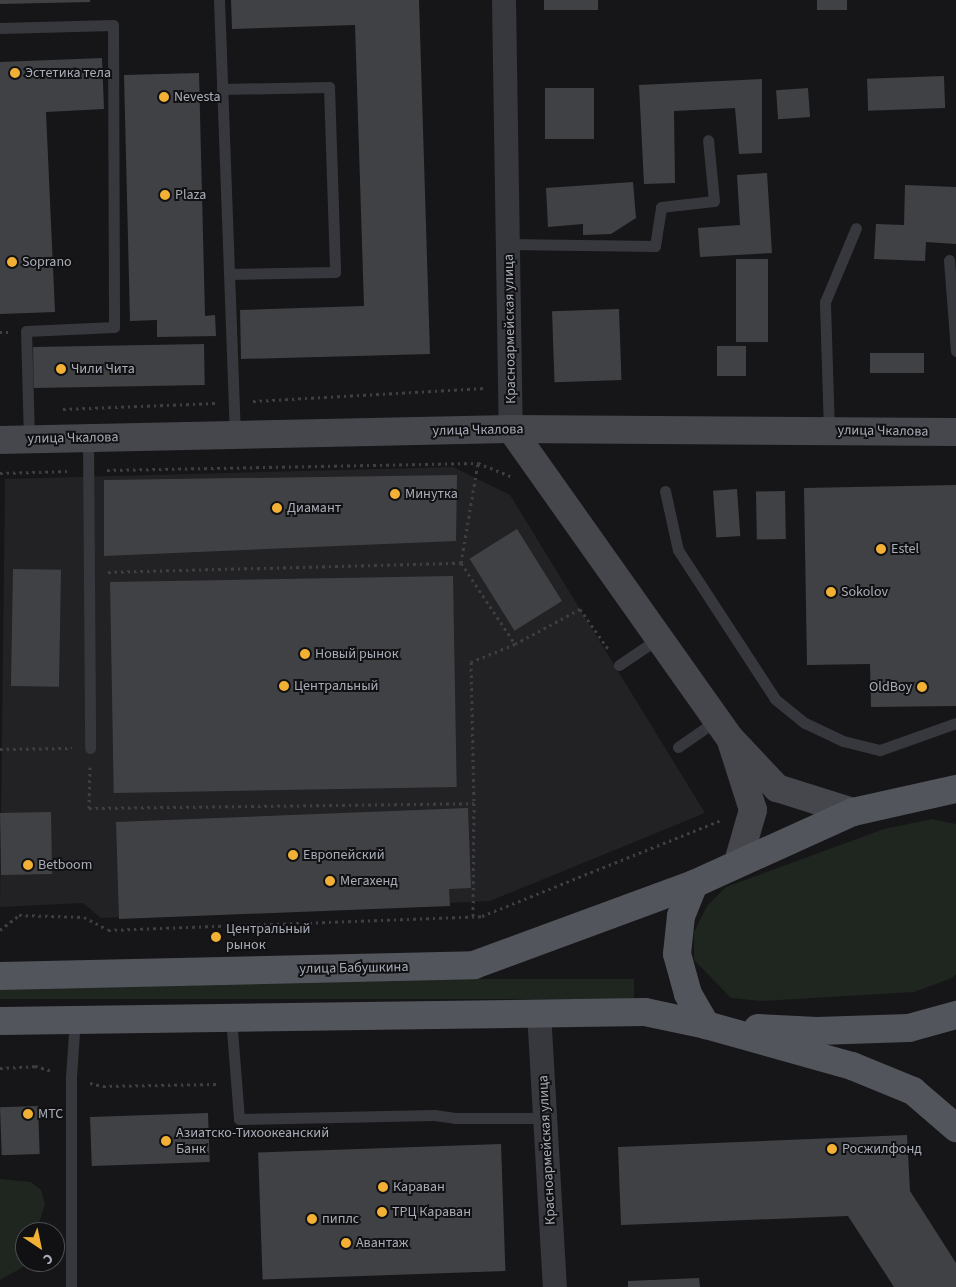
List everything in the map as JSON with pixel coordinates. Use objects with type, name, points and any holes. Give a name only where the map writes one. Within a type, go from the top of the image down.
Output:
[{"type":"main road","name":"улица Чкалова","points":[[0,440],[511,429],[956,432]]},
{"type":"main road","points":[[511,429],[723,729],[777,788],[853,812]]},
{"type":"main road","points":[[723,729],[753,810],[738,862]]},
{"type":"main road","name":"улица Бабушкина","points":[[0,976],[474,965],[694,884],[738,862],[853,812],[954,787]]},
{"type":"main road","points":[[694,884],[681,916],[677,954],[688,994],[706,1025]]},
{"type":"main road","points":[[0,1021],[231,1016],[645,1012],[706,1025],[852,1066],[913,1091],[956,1128]]},
{"type":"main road","points":[[706,1025],[817,1031],[909,1028],[956,1015]]},
{"type":"street","name":"Красноармейская улица","points":[[504,0],[511,429]]},
{"type":"street","name":"Красноармейская улица","points":[[539,1012],[555,1287]]},
{"type":"lane","points":[[218,0],[235,434]]},
{"type":"lane","points":[[0,28],[113,25],[114,327],[26,331],[29,439]]},
{"type":"lane","points":[[222,89],[329,87],[336,272],[228,274]]},
{"type":"lane","points":[[508,244],[655,246],[661,207],[714,201],[708,140]]},
{"type":"lane","points":[[829,431],[825,302],[856,228]]},
{"type":"lane","points":[[949,260],[956,351]]},
{"type":"lane","points":[[88,438],[90,470],[90,748]]},
{"type":"lane","points":[[665,491],[678,550],[775,699],[805,723],[843,741],[880,750],[956,723]]},
{"type":"lane","points":[[619,665],[659,638]]},
{"type":"lane","points":[[678,748],[723,729]]},
{"type":"lane","points":[[231,1016],[239,1119],[434,1115],[455,1118],[546,1118]]},
{"type":"lane","points":[[71,1287],[71,1077],[75,1019]]},
{"type":"path","points":[[28,411],[511,387]]},
{"type":"path","points":[[478,463],[461,563],[515,644]]},
{"type":"path","points":[[0,473],[478,463],[517,479]]},
{"type":"path","points":[[90,573],[461,563]]},
{"type":"path","points":[[474,916],[471,662],[515,644],[580,609],[619,665]]},
{"type":"path","points":[[0,749],[54,748]]},
{"type":"path","points":[[90,748],[90,808],[474,803]]},
{"type":"path","points":[[0,930],[19,915],[84,916],[108,930],[482,916],[730,817]]},
{"type":"path","points":[[0,1068],[36,1066],[103,1086],[236,1084]]},
{"type":"shaded area","name":"Новый рынок","points":[[453,467],[510,495],[705,813],[490,901],[101,918],[83,903],[0,907],[5,479]]},
{"type":"shaded area","points":[[932,819],[956,824],[956,974],[952,978],[914,992],[762,1001],[731,998],[694,960],[694,932],[707,906],[726,887],[884,829]]},
{"type":"shaded area","points":[[0,979],[634,979],[634,999],[0,999]]},
{"type":"shaded area","points":[[0,1179],[31,1182],[41,1190],[45,1204],[39,1222],[15,1222],[15,1272],[0,1280]]},
{"type":"building","points":[[0,0],[90,0],[90,2],[0,4]]},
{"type":"building","points":[[231,0],[419,0],[430,354],[241,359],[240,310],[364,306],[355,25],[232,29]]},
{"type":"building","points":[[544,0],[598,0],[598,10],[544,10]]},
{"type":"building","points":[[817,0],[847,0],[847,10],[817,10]]},
{"type":"building","points":[[102,58],[104,109],[46,112],[55,312],[0,314],[0,62]]},
{"type":"building","name":"Plaza","points":[[199,73],[205,316],[215,315],[216,336],[157,337],[157,320],[130,321],[124,75]]},
{"type":"building","points":[[944,76],[945,108],[868,111],[867,79]]},
{"type":"building","points":[[762,79],[762,153],[739,154],[735,108],[674,111],[675,183],[644,184],[639,85]]},
{"type":"building","points":[[545,88],[594,88],[594,139],[545,139]]},
{"type":"building","points":[[808,88],[810,117],[778,119],[776,90]]},
{"type":"building","points":[[767,173],[772,253],[700,257],[698,228],[740,225],[737,175]]},
{"type":"building","points":[[633,182],[636,218],[611,234],[583,235],[583,224],[548,227],[546,188]]},
{"type":"building","points":[[905,185],[956,187],[956,244],[926,242],[925,261],[874,259],[876,224],[904,225]]},
{"type":"building","points":[[736,259],[768,259],[768,342],[736,342]]},
{"type":"building","points":[[619,309],[621,380],[555,382],[552,311]]},
{"type":"building","points":[[204,344],[205,385],[34,388],[33,347]]},
{"type":"building","points":[[717,346],[746,346],[746,376],[717,376]]},
{"type":"building","points":[[870,353],[924,353],[924,373],[870,373]]},
{"type":"building","points":[[457,475],[456,541],[104,556],[104,480]]},
{"type":"building","points":[[956,485],[956,706],[871,707],[870,664],[807,665],[804,488]]},
{"type":"building","points":[[737,489],[740,536],[716,538],[713,491]]},
{"type":"building","points":[[785,491],[786,539],[757,539],[756,492]]},
{"type":"building","points":[[517,529],[562,601],[515,631],[470,559]]},
{"type":"building","points":[[13,569],[61,570],[59,687],[11,686]]},
{"type":"building","name":"Центральный","points":[[453,576],[457,787],[114,793],[110,582]]},
{"type":"building","name":"Европейский","points":[[468,808],[471,888],[449,889],[450,906],[119,919],[116,822]]},
{"type":"building","points":[[51,812],[52,874],[1,875],[0,813]]},
{"type":"building","points":[[38,1106],[40,1154],[2,1155],[0,1107]]},
{"type":"building","points":[[208,1113],[210,1162],[92,1166],[90,1117]]},
{"type":"building","points":[[907,1135],[910,1191],[956,1263],[956,1287],[894,1287],[848,1216],[621,1225],[618,1147]]},
{"type":"building","name":"ТРЦ Караван","points":[[501,1144],[505,1271],[263,1279],[258,1152]]},
{"type":"building","points":[[699,1278],[700,1287],[628,1287],[628,1281]]},
{"type":"place","name":"Эстетика тела","points":[[15,73]]},
{"type":"place","name":"Nevesta","points":[[164,97]]},
{"type":"place","name":"Plaza","points":[[165,195]]},
{"type":"place","name":"Soprano","points":[[12,262]]},
{"type":"place","name":"Чили Чита","points":[[61,369]]},
{"type":"place","name":"Минутка","points":[[395,494]]},
{"type":"place","name":"Диамант","points":[[277,508]]},
{"type":"place","name":"Estel","points":[[881,549]]},
{"type":"place","name":"Sokolov","points":[[831,592]]},
{"type":"place","name":"Новый рынок","points":[[305,654]]},
{"type":"place","name":"Центральный","points":[[284,686]]},
{"type":"place","name":"OldBoy","points":[[922,687]]},
{"type":"place","name":"Европейский","points":[[293,855]]},
{"type":"place","name":"Betboom","points":[[28,865]]},
{"type":"place","name":"Мегахенд","points":[[330,881]]},
{"type":"place","name":"Центральный рынок","points":[[216,937]]},
{"type":"place","name":"МТС","points":[[28,1114]]},
{"type":"place","name":"Азиатско-Тихоокеанский Банк","points":[[166,1141]]},
{"type":"place","name":"Росжилфонд","points":[[832,1149]]},
{"type":"place","name":"Караван","points":[[383,1187]]},
{"type":"place","name":"ТРЦ Караван","points":[[382,1212]]},
{"type":"place","name":"пиплс","points":[[312,1219]]},
{"type":"place","name":"Авантаж","points":[[346,1243]]}]
